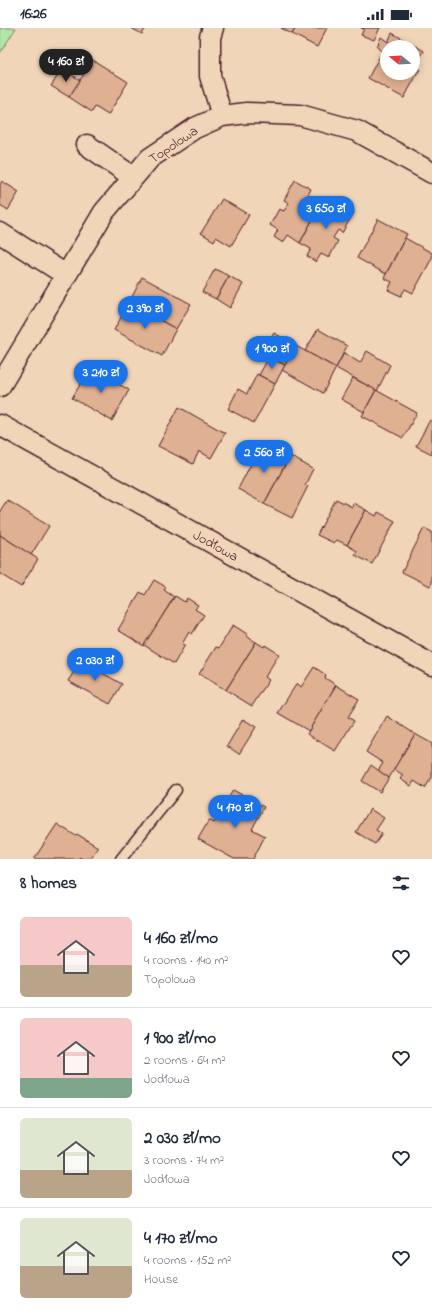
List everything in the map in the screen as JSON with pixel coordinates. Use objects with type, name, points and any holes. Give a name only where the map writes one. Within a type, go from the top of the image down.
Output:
[{"type":"street","points":[[213,28],[210,36],[210,76],[222,116]]},
{"type":"street","name":"Topolowa","points":[[0,386],[104,212],[150,158],[195,128],[222,116],[246,113],[300,115],[357,131],[432,173]]},
{"type":"street","points":[[87,145],[133,177]]},
{"type":"street","points":[[0,233],[66,275]]},
{"type":"street","name":"Jodłowa","points":[[0,425],[432,665]]},
{"type":"lane","points":[[121,859],[176,790]]},
{"type":"green space","points":[[0,28],[16,28],[0,53]]},
{"type":"building","points":[[131,28],[146,28],[142,34]]},
{"type":"building","points":[[281,28],[296,28],[292,34]]},
{"type":"building","points":[[296,28],[327,28],[317,47],[292,34]]},
{"type":"building","points":[[361,28],[380,28],[374,40],[361,35],[364,29]]},
{"type":"building","points":[[392,33],[404,40],[389,40]]},
{"type":"building","points":[[381,37],[385,40],[380,40],[380,50],[377,47]]},
{"type":"building","points":[[420,49],[424,51],[420,58]]},
{"type":"building","points":[[380,56],[380,80],[414,80],[404,98],[368,78]]},
{"type":"building","points":[[93,60],[128,82],[108,115],[95,107],[92,112],[69,97]]},
{"type":"building","points":[[62,69],[80,80],[69,97],[51,86]]},
{"type":"building","points":[[295,180],[311,189],[308,195],[322,202],[300,243],[288,235],[283,243],[274,237],[278,230],[270,225],[279,209],[284,211],[289,203],[284,200]]},
{"type":"building","points":[[2,181],[19,192],[8,210],[0,205],[0,185]]},
{"type":"building","points":[[222,199],[249,215],[231,246],[216,237],[214,241],[201,233]]},
{"type":"building","points":[[322,202],[334,209],[338,203],[354,212],[342,233],[338,230],[333,238],[338,241],[329,258],[321,254],[316,262],[307,256],[311,249],[300,243]]},
{"type":"building","points":[[378,219],[407,234],[386,274],[357,258]]},
{"type":"building","points":[[405,238],[432,253],[432,258],[413,293],[405,289],[401,296],[388,290],[392,282],[384,278]]},
{"type":"building","points":[[215,269],[229,276],[216,299],[202,292]]},
{"type":"building","points":[[229,276],[243,284],[230,308],[216,299]]},
{"type":"building","points":[[142,277],[191,304],[176,329],[129,303]]},
{"type":"building","points":[[129,303],[176,329],[162,356],[114,330]]},
{"type":"building","points":[[318,329],[347,346],[336,368],[305,351]]},
{"type":"building","points":[[274,333],[296,345],[285,365],[262,353]]},
{"type":"building","points":[[296,346],[336,368],[323,393],[282,370]]},
{"type":"building","points":[[367,351],[390,365],[377,391],[336,368],[344,353],[360,363]]},
{"type":"building","points":[[269,357],[285,365],[275,384],[259,375]]},
{"type":"building","points":[[90,368],[129,390],[112,421],[72,398]]},
{"type":"building","points":[[257,374],[275,384],[254,423],[228,409],[238,389],[247,394]]},
{"type":"building","points":[[353,378],[376,390],[364,412],[341,399]]},
{"type":"building","points":[[376,390],[417,413],[403,438],[362,416]]},
{"type":"building","points":[[179,407],[225,433],[211,458],[199,451],[193,464],[158,446]]},
{"type":"building","points":[[430,420],[432,421],[432,454],[416,446]]},
{"type":"building","points":[[267,444],[290,456],[264,504],[238,489],[255,456],[260,459]]},
{"type":"building","points":[[290,456],[313,469],[305,485],[308,486],[292,518],[264,504]]},
{"type":"building","points":[[336,499],[352,507],[353,503],[366,510],[347,545],[337,540],[334,543],[317,535]]},
{"type":"building","points":[[7,500],[49,526],[31,555],[0,535],[0,511]]},
{"type":"building","points":[[366,510],[376,516],[378,512],[395,521],[372,564],[355,555],[357,551],[347,545]]},
{"type":"building","points":[[424,528],[432,532],[432,583],[430,586],[402,572]]},
{"type":"building","points":[[0,535],[38,559],[21,587],[0,574]]},
{"type":"building","points":[[154,580],[166,587],[164,590],[174,597],[144,646],[118,630],[140,592],[145,595]]},
{"type":"building","points":[[175,596],[185,602],[187,598],[198,605],[195,609],[204,615],[192,634],[189,632],[182,644],[185,645],[174,664],[144,645]]},
{"type":"building","points":[[233,625],[256,642],[226,690],[199,674],[216,647],[219,648]]},
{"type":"building","points":[[256,642],[264,647],[265,645],[279,654],[265,677],[269,680],[252,706],[226,690]]},
{"type":"building","points":[[81,661],[122,684],[110,704],[68,681]]},
{"type":"building","points":[[314,667],[326,675],[325,678],[336,685],[309,731],[278,713],[297,683],[301,687]]},
{"type":"building","points":[[336,685],[359,699],[348,717],[354,721],[335,751],[307,734]]},
{"type":"building","points":[[387,716],[415,734],[389,778],[378,771],[383,763],[366,752]]},
{"type":"building","points":[[243,719],[256,727],[239,754],[227,746]]},
{"type":"building","points":[[415,734],[432,745],[432,777],[425,788],[414,781],[411,786],[400,779],[403,775],[394,769]]},
{"type":"building","points":[[371,765],[389,778],[380,792],[362,781]]},
{"type":"building","points":[[233,790],[264,807],[252,829],[265,836],[253,859],[234,859],[198,839],[209,820],[214,823]]},
{"type":"building","points":[[370,809],[384,818],[376,830],[382,834],[375,844],[356,832]]},
{"type":"building","points":[[57,824],[98,847],[90,859],[82,859],[80,857],[79,859],[34,859]]}]
